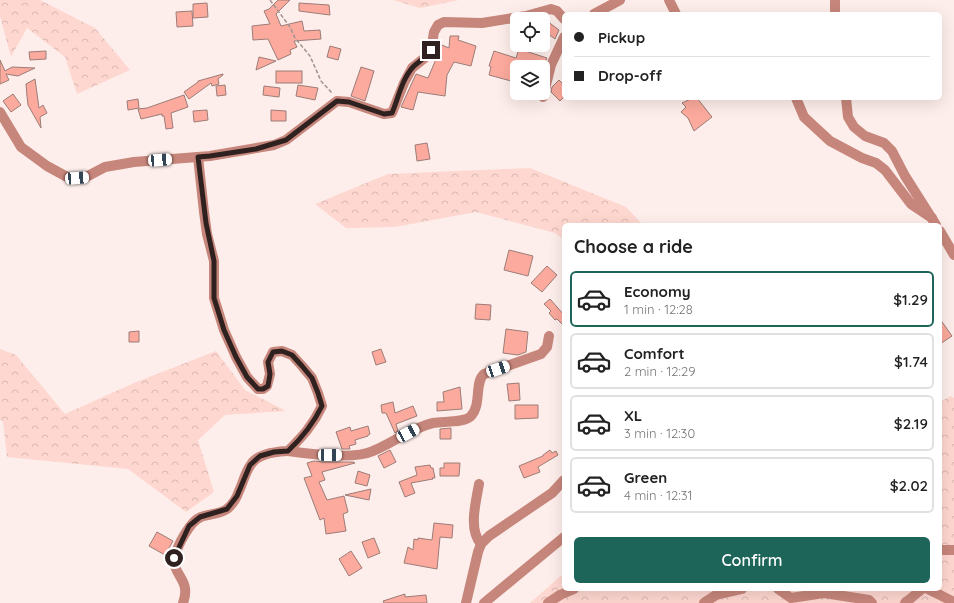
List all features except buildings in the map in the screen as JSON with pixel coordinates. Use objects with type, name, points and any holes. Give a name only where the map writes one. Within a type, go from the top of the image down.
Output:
[{"type":"street","points":[[598,12],[620,0]]},
{"type":"street","points":[[669,0],[675,12]]},
{"type":"street","points":[[835,0],[835,12]]},
{"type":"street","points":[[0,112],[21,147],[47,166],[69,178],[86,177],[105,167],[134,162],[210,156],[256,149],[286,140],[337,101],[354,104],[384,114],[392,113],[404,82],[412,68],[427,56],[431,50],[434,32],[438,25],[444,22],[482,22],[526,16],[551,9],[557,11],[562,17]]},
{"type":"street","points":[[550,68],[562,42]]},
{"type":"street","points":[[797,100],[804,117],[830,141],[856,155],[876,163],[886,170],[911,204],[934,222]]},
{"type":"street","points":[[846,100],[848,117],[854,127],[865,136],[884,143],[892,151],[905,176],[934,222]]},
{"type":"street","points":[[198,157],[205,220],[214,261],[214,298],[224,330],[236,357],[247,377],[258,389],[263,389],[268,386],[270,374],[268,362],[273,352],[282,351],[292,355],[312,378],[322,406],[315,420],[304,435],[288,451]]},
{"type":"street","points":[[942,234],[954,255]]},
{"type":"street","points":[[183,603],[186,595],[185,585],[176,569],[174,558],[189,526],[200,517],[227,509],[237,496],[250,465],[260,456],[274,452],[288,451],[318,455],[356,455],[372,452],[418,428],[433,423],[461,420],[470,417],[476,409],[480,377],[484,374],[541,354],[547,347],[549,336]]},
{"type":"street","points":[[466,603],[481,544],[489,536],[552,493],[562,482]]},
{"type":"street","points":[[479,484],[474,517],[477,539],[481,544]]},
{"type":"street","points":[[484,603],[562,539]]},
{"type":"street","points":[[942,550],[954,550]]},
{"type":"street","points":[[548,603],[569,591]]},
{"type":"street","points":[[704,603],[716,595],[733,591]]},
{"type":"street","points":[[781,591],[791,598],[824,593],[869,600],[872,603]]},
{"type":"street","points":[[905,603],[920,591]]},
{"type":"street","points":[[932,591],[954,602]]},
{"type":"path","points":[[270,0],[290,27],[295,38],[310,56],[321,81],[337,101]]},
{"type":"green space","points":[[0,0],[40,0],[95,28],[130,70],[77,94],[65,57],[27,28],[11,57],[0,16]]},
{"type":"green space","points":[[393,0],[459,0],[420,8]]},
{"type":"green space","points":[[530,168],[626,207],[641,223],[562,223],[562,238],[555,233],[476,212],[395,227],[346,228],[315,204],[388,174]]},
{"type":"green space","points":[[0,349],[16,355],[65,414],[134,383],[216,351],[245,390],[286,411],[225,415],[198,440],[214,492],[186,512],[128,469],[7,457],[3,422],[0,420]]},
{"type":"green space","points":[[951,396],[954,398],[954,603],[530,603],[562,575],[562,591],[942,591],[942,401]]},
{"type":"route","points":[[174,558],[189,526],[200,517],[227,509],[237,496],[250,465],[260,456],[274,452],[288,451],[304,435],[315,420],[322,406],[312,378],[292,355],[282,351],[273,352],[268,362],[270,374],[268,386],[263,389],[258,389],[247,377],[236,357],[224,330],[214,298],[214,261],[207,234],[198,157],[274,145],[286,140],[337,101],[349,102],[384,114],[392,113],[404,82],[412,68],[427,56],[431,50]]}]
